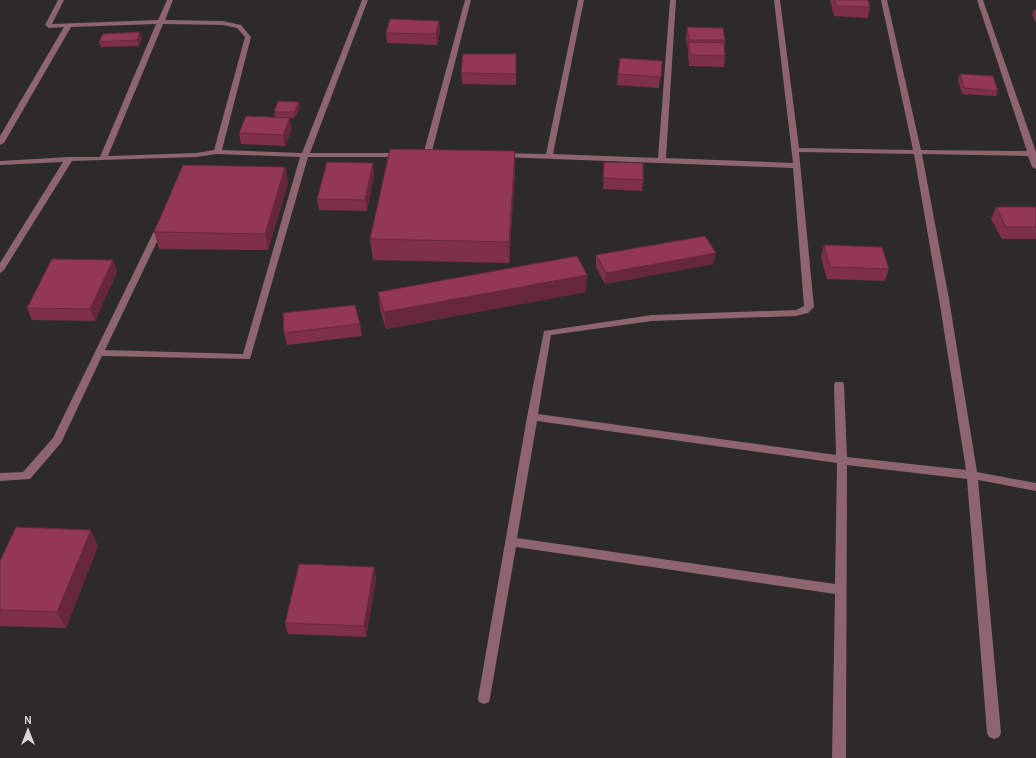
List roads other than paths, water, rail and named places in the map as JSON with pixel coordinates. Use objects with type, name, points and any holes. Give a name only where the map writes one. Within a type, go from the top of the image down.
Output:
[{"type":"street","points":[[61,0],[48,24],[55,26],[162,22],[223,23],[239,26],[244,30],[248,37],[217,152]]},
{"type":"street","points":[[103,159],[170,0]]},
{"type":"street","points":[[99,353],[247,357],[305,155],[365,0]]},
{"type":"street","points":[[0,163],[68,159],[194,158],[217,152],[305,155],[423,155],[468,0]]},
{"type":"street","points":[[549,156],[581,0]]},
{"type":"street","points":[[662,160],[673,0]]},
{"type":"street","points":[[484,698],[547,333],[652,318],[796,313],[805,311],[809,307],[797,166],[778,0]]},
{"type":"street","points":[[884,0],[917,151],[944,299],[972,475],[994,733]]},
{"type":"street","points":[[980,0],[1033,154],[1036,167]]},
{"type":"street","points":[[0,143],[69,25]]},
{"type":"street","points":[[795,150],[1033,154]]},
{"type":"street","points":[[496,155],[797,166]]},
{"type":"street","points":[[0,270],[68,159]]},
{"type":"street","points":[[0,477],[26,476],[57,440],[165,218]]},
{"type":"street","points":[[839,385],[842,460],[839,758]]},
{"type":"street","points":[[532,417],[842,460],[972,475],[1036,487]]},
{"type":"street","points":[[511,542],[841,590]]}]
